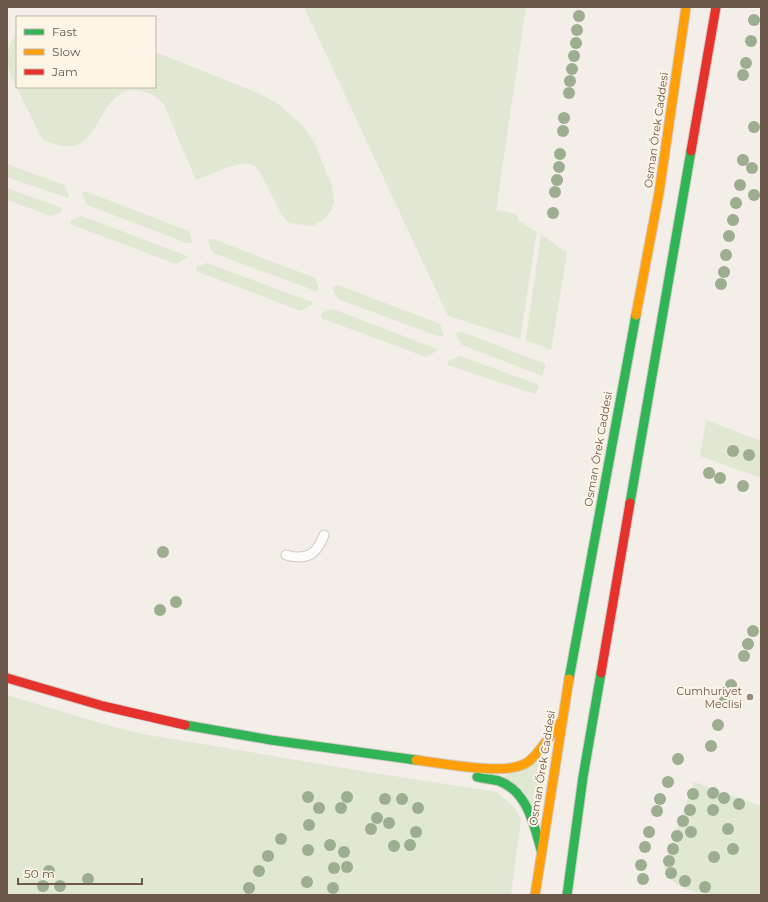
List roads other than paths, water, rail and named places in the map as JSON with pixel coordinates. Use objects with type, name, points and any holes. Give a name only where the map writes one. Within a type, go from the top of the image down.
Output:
[{"type":"main road","name":"Osman Örek Caddesi","points":[[535,895],[561,722],[659,193],[686,7]]},
{"type":"main road","points":[[567,895],[583,777],[716,7]]},
{"type":"main road","points":[[7,677],[61,694],[142,715],[272,740],[499,770],[517,767],[528,762],[561,722]]},
{"type":"main road","points":[[340,750],[499,781],[518,793],[522,798],[528,808],[541,850]]},
{"type":"lane","points":[[286,555],[300,558],[313,553],[318,549],[324,535]]},
{"type":"place","name":"Cumhuriyet Meclisi","points":[[750,697]]}]
